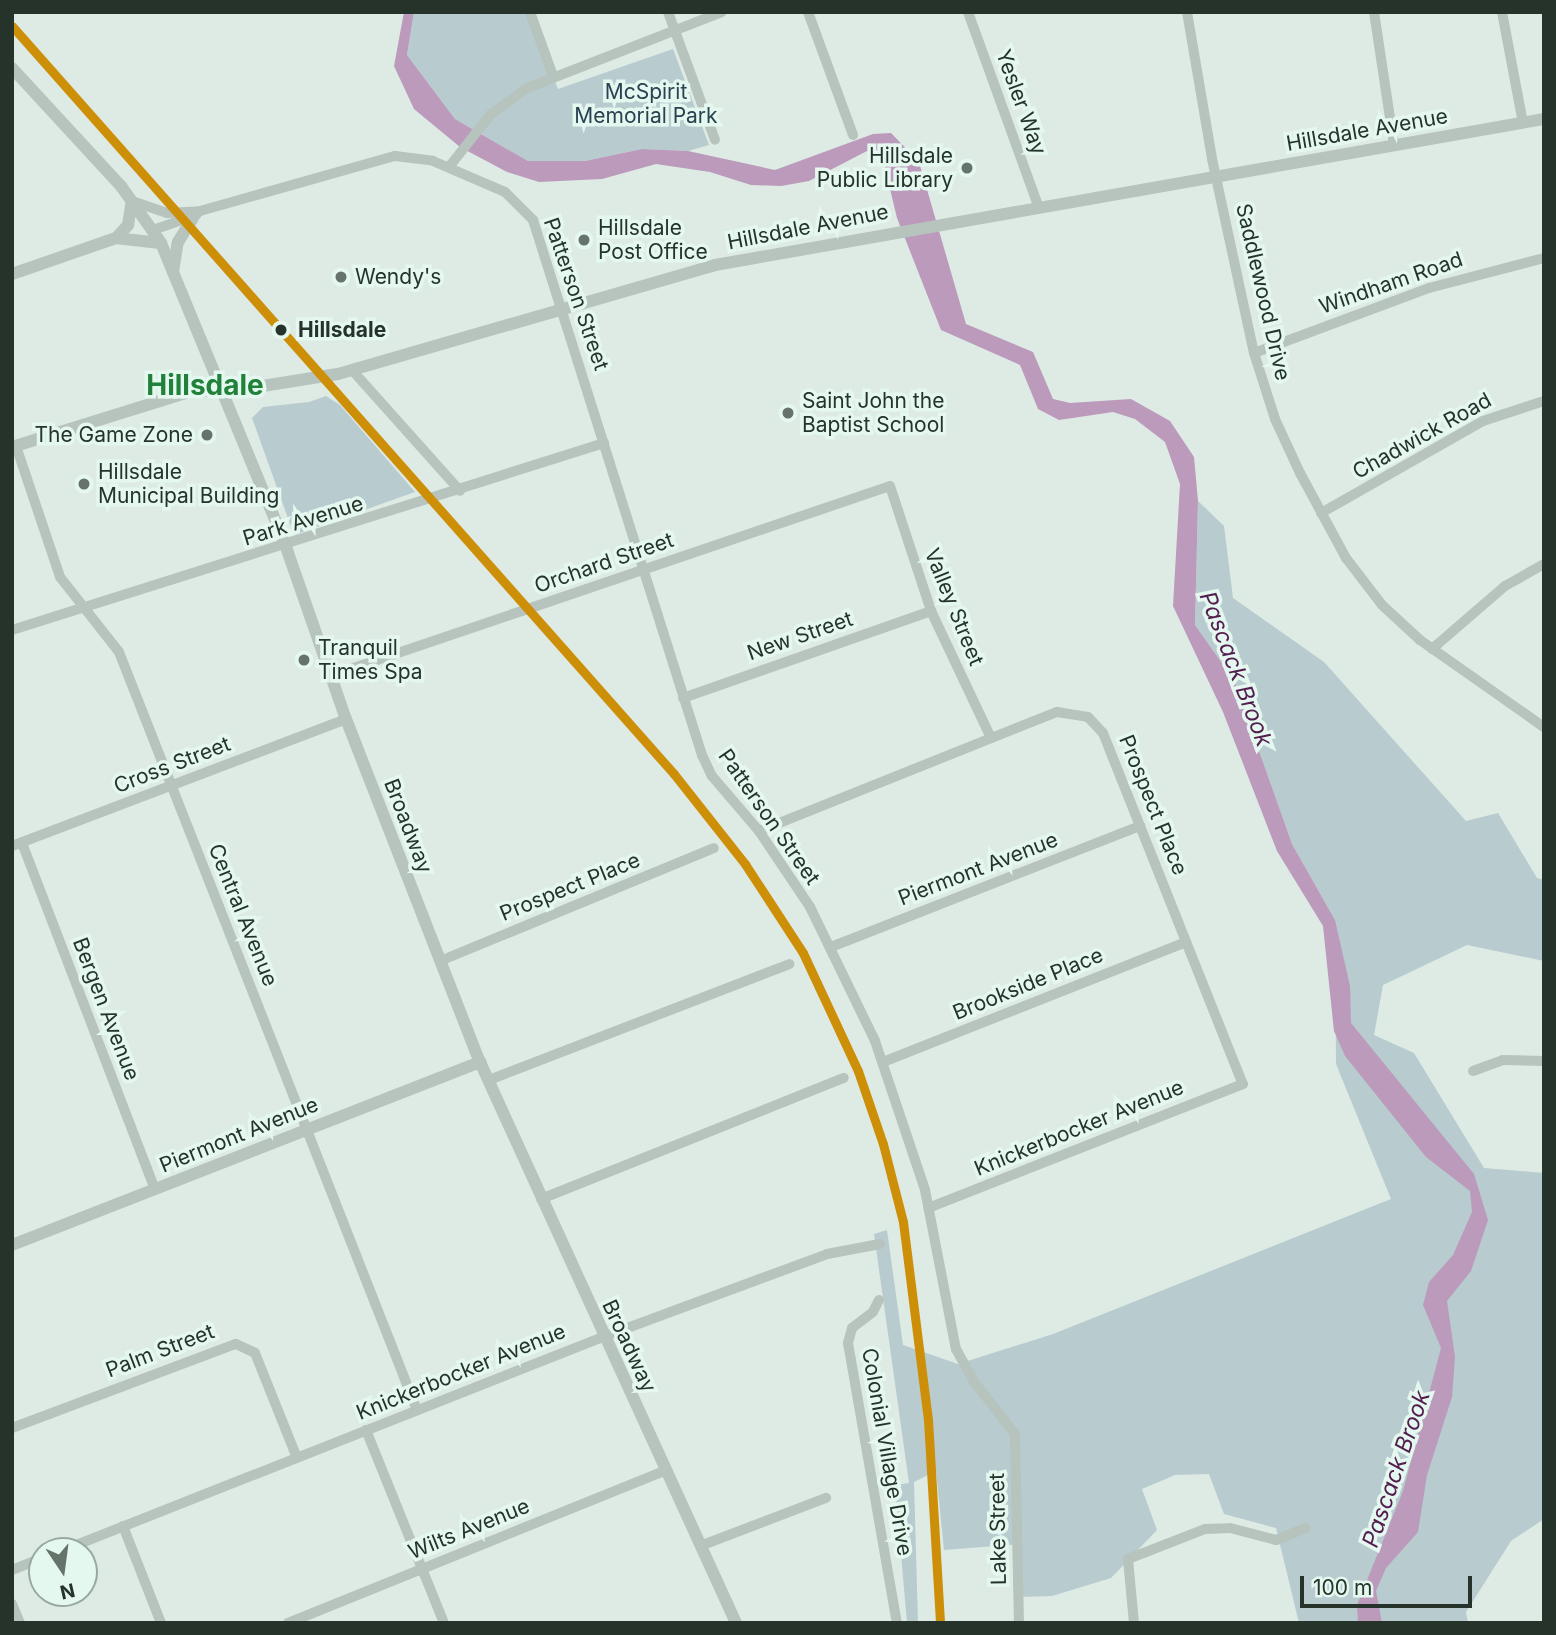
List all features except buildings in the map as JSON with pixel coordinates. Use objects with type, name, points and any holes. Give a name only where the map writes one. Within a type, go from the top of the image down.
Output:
[{"type":"street","points":[[530,12],[554,76]]},
{"type":"street","points":[[668,12],[715,140]]},
{"type":"street","points":[[153,230],[197,214],[384,158],[412,157],[449,167],[479,126],[505,101],[554,76],[722,12]]},
{"type":"street","points":[[808,12],[853,135]]},
{"type":"street","name":"Yesler Way","points":[[968,12],[1038,205]]},
{"type":"street","name":"Saddlewood Drive","points":[[1187,12],[1216,175],[1254,353],[1283,438],[1321,513],[1365,585],[1432,649],[1544,727]]},
{"type":"street","points":[[1374,12],[1394,145]]},
{"type":"street","points":[[1502,12],[1523,123]]},
{"type":"street","name":"Broadway","points":[[14,73],[132,201],[160,243],[225,392],[286,547],[346,719],[480,1062],[603,1337],[736,1623]]},
{"type":"street","name":"Hillsdale Avenue","points":[[14,447],[195,390],[225,392],[352,370],[560,307],[715,265],[943,221],[1544,119]]},
{"type":"street","name":"Patterson Street","points":[[449,167],[522,205],[533,220],[683,698],[712,776],[759,831],[831,947],[883,1062],[929,1208],[956,1349],[975,1383],[1015,1434]]},
{"type":"street","points":[[116,238],[128,225],[132,201],[167,213],[197,214]]},
{"type":"street","points":[[173,273],[178,242],[197,214]]},
{"type":"street","points":[[12,274],[116,238],[160,243]]},
{"type":"street","name":"Windham Road","points":[[1254,353],[1429,288],[1544,258]]},
{"type":"street","points":[[352,370],[460,491]]},
{"type":"street","name":"Chadwick Road","points":[[1321,513],[1483,421],[1544,401]]},
{"type":"street","name":"Park Avenue","points":[[12,630],[80,607],[286,547],[604,443]]},
{"type":"street","name":"Central Avenue","points":[[14,447],[57,568],[80,607],[102,627],[119,652],[417,1410]]},
{"type":"street","name":"Orchard Street","points":[[330,676],[890,486]]},
{"type":"street","name":"Valley Street","points":[[890,486],[930,611],[990,738]]},
{"type":"street","points":[[1432,649],[1505,586],[1544,564]]},
{"type":"street","name":"New Street","points":[[683,698],[930,611]]},
{"type":"street","name":"Prospect Place","points":[[759,831],[1057,712],[1087,717],[1103,733],[1243,1084]]},
{"type":"street","name":"Cross Street","points":[[17,845],[346,719]]},
{"type":"street","name":"Piermont Avenue","points":[[831,947],[1140,826]]},
{"type":"street","name":"Bergen Avenue","points":[[17,845],[155,1189]]},
{"type":"street","name":"Prospect Place","points":[[440,961],[714,848]]},
{"type":"street","name":"Brookside Place","points":[[883,1062],[1186,942]]},
{"type":"street","points":[[489,1080],[789,964]]},
{"type":"street","points":[[1474,1070],[1503,1060],[1543,1061],[1544,1055]]},
{"type":"street","name":"Piermont Avenue","points":[[12,1245],[480,1062]]},
{"type":"street","points":[[541,1199],[844,1078]]},
{"type":"street","name":"Knickerbocker Avenue","points":[[929,1208],[1243,1084]]},
{"type":"street","name":"Knickerbocker Avenue","points":[[96,1537],[603,1337],[827,1254],[880,1244]]},
{"type":"street","name":"Colonial Village Drive","points":[[880,1300],[873,1312],[852,1328],[848,1343],[897,1623]]},
{"type":"street","name":"Palm Street","points":[[12,1428],[236,1344],[255,1353],[297,1458]]},
{"type":"street","points":[[366,1430],[444,1623]]},
{"type":"street","name":"Lake Street","points":[[1015,1434],[1019,1623]]},
{"type":"street","name":"Wilts Avenue","points":[[288,1623],[302,1620],[665,1471]]},
{"type":"street","points":[[700,1546],[826,1498]]},
{"type":"street","points":[[123,1526],[162,1623]]},
{"type":"street","points":[[1133,1623],[1128,1559],[1205,1529],[1230,1528],[1276,1540],[1306,1528]]},
{"type":"street","points":[[12,1604],[20,1623]]},
{"type":"green space","name":"McSpirit Memorial Park","points":[[414,12],[528,12],[558,89],[673,49],[709,145],[688,151],[642,149],[585,161],[528,161],[455,119],[407,55]]},
{"type":"green space","points":[[326,396],[340,405],[415,492],[294,535],[252,418],[263,407],[309,402]]},
{"type":"green space","points":[[1198,501],[1224,526],[1233,598],[1324,662],[1466,821],[1498,813],[1537,878],[1544,880],[1544,961],[1467,945],[1383,985],[1374,1035],[1414,1053],[1484,1168],[1544,1173],[1544,1519],[1511,1541],[1466,1612],[1468,1623],[1299,1623],[1276,1528],[1224,1514],[1209,1474],[1175,1475],[1142,1489],[1157,1530],[1111,1578],[1052,1596],[1019,1597],[1021,1544],[944,1550],[936,1471],[914,1482],[918,1623],[907,1623],[895,1485],[909,1483],[874,1234],[887,1230],[903,1345],[958,1364],[1053,1334],[1391,1199],[1336,1064],[1335,920],[1292,844],[1234,680],[1195,625]]},
{"type":"shaded area","points":[[404,12],[414,12],[407,55],[455,119],[528,161],[585,161],[642,149],[688,151],[775,170],[873,134],[891,133],[919,162],[966,324],[1033,352],[1053,399],[1070,403],[1131,399],[1170,421],[1194,457],[1198,501],[1195,625],[1234,680],[1292,844],[1335,920],[1350,986],[1351,1023],[1474,1174],[1488,1220],[1471,1271],[1447,1301],[1455,1357],[1452,1397],[1427,1475],[1418,1532],[1386,1568],[1376,1591],[1382,1623],[1358,1623],[1357,1605],[1403,1491],[1441,1348],[1423,1305],[1429,1282],[1453,1255],[1472,1212],[1470,1191],[1426,1157],[1345,1056],[1334,1031],[1323,926],[1277,851],[1223,712],[1173,606],[1180,484],[1165,442],[1135,419],[1113,412],[1059,420],[1038,409],[1020,365],[941,330],[897,218],[883,160],[867,151],[809,181],[781,186],[751,185],[710,172],[656,164],[602,179],[539,182],[507,172],[460,147],[414,109],[394,66]]},
{"type":"transit line","points":[[12,26],[674,774],[745,864],[803,953],[858,1071],[883,1144],[903,1222],[928,1420],[940,1623]]},
{"type":"place","name":"Hillsdale Public Library","points":[[967,168]]},
{"type":"place","name":"Hillsdale Post Office","points":[[584,240]]},
{"type":"place","name":"Wendy's","points":[[341,277]]},
{"type":"place","name":"Hillsdale","points":[[281,330]]},
{"type":"place","name":"Saint John the Baptist School","points":[[788,413]]},
{"type":"place","name":"The Game Zone","points":[[207,435]]},
{"type":"place","name":"Hillsdale Municipal Building","points":[[84,484]]},
{"type":"place","name":"Tranquil Times Spa","points":[[304,660]]},
{"type":"district","name":"Hillsdale","points":[[205,385]]},
{"type":"water label","name":"Pascack Brook","points":[[1236,669]]},
{"type":"water label","name":"Pascack Brook","points":[[1396,1469]]}]
